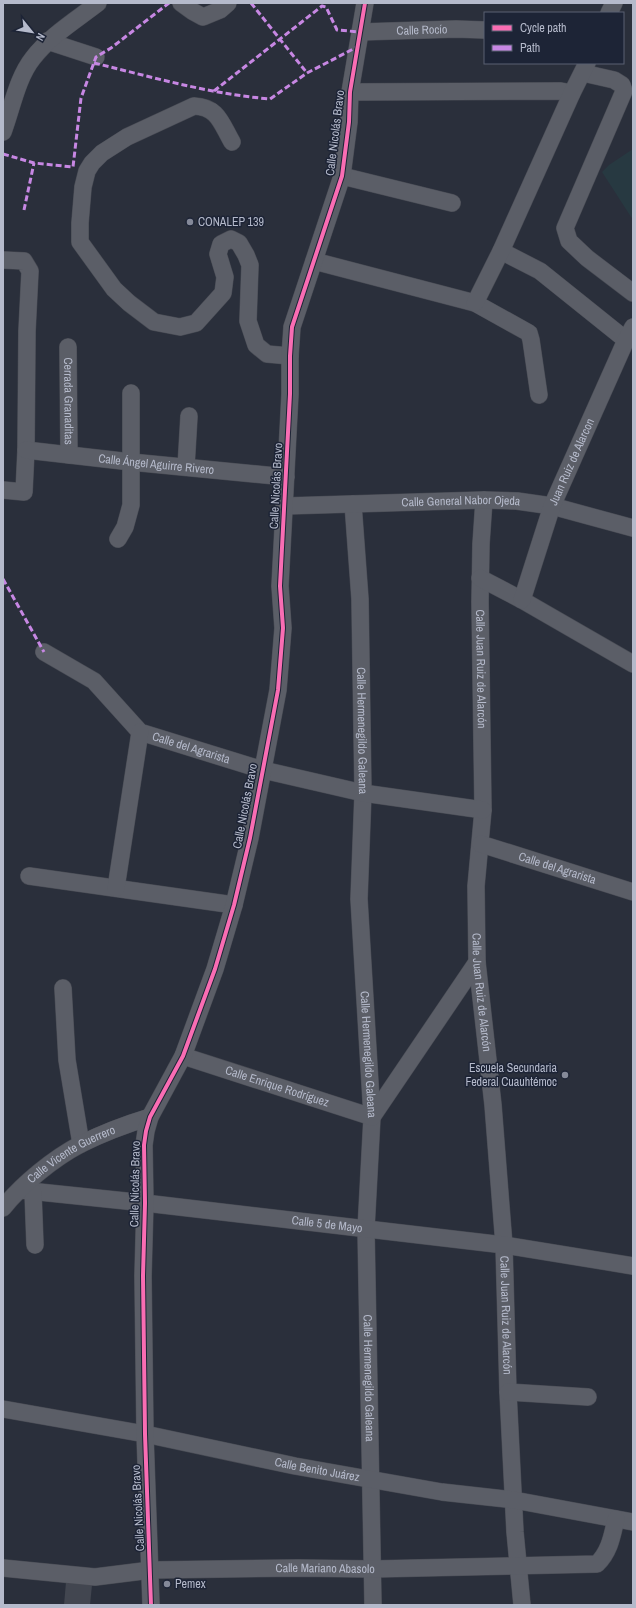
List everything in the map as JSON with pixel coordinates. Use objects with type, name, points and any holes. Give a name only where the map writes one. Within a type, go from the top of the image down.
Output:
[{"type":"street","points":[[3,132],[24,72],[32,59],[47,41],[98,3]]},
{"type":"street","points":[[181,3],[203,17],[220,10],[228,3]]},
{"type":"street","name":"Calle Nicolás Bravo","points":[[152,1605],[145,1434],[143,1276],[145,1203],[144,1145],[150,1117],[183,1056],[215,969],[234,905],[250,838],[278,690],[283,628],[280,586],[285,506],[292,327],[342,176],[349,122],[350,92],[365,3]]},
{"type":"street","points":[[610,12],[614,3]]},
{"type":"street","name":"Calle Rocío","points":[[360,32],[456,29],[484,30]]},
{"type":"street","points":[[47,41],[96,57]]},
{"type":"street","points":[[475,303],[501,251],[572,93],[585,68],[614,80],[622,85],[624,91],[565,228],[569,241],[573,246],[633,293]]},
{"type":"street","points":[[350,92],[561,91],[572,93]]},
{"type":"street","points":[[232,142],[212,111],[205,107],[194,106],[127,136],[108,149],[92,163],[87,170],[80,223],[80,242],[114,289],[129,303],[154,322],[180,327],[196,323],[223,293],[225,276],[218,254],[221,244],[231,239],[239,243],[246,254],[250,265],[248,321],[256,345],[267,354],[290,356]]},
{"type":"street","points":[[342,176],[452,203]]},
{"type":"street","points":[[501,251],[540,271],[631,330]]},
{"type":"street","points":[[3,260],[24,261],[30,271],[27,331],[26,450],[24,492],[3,490]]},
{"type":"street","points":[[314,261],[475,303],[529,333],[539,395]]},
{"type":"street","name":"Juan Ruiz de Alarcon","points":[[522,600],[552,506],[631,330]]},
{"type":"street","name":"Cerrada Granaditas","points":[[68,347],[69,454]]},
{"type":"street","points":[[118,539],[125,527],[131,505],[131,393]]},
{"type":"street","points":[[186,467],[189,416]]},
{"type":"street","name":"Calle Ángel Aguirre Rivero","points":[[26,450],[286,477]]},
{"type":"street","name":"Calle General Nabor Ojeda","points":[[285,506],[484,500],[517,501],[552,506],[633,528]]},
{"type":"street","name":"Calle Juan Ruiz de Alarcón","points":[[484,500],[480,578],[483,810],[476,886],[477,962],[493,1105],[504,1245],[508,1392],[518,1566],[522,1605]]},
{"type":"street","name":"Calle Hermenegildo Galeana","points":[[353,504],[360,599],[363,793],[359,899],[372,1117],[366,1229],[373,1605]]},
{"type":"street","points":[[480,578],[522,600],[633,664]]},
{"type":"street","name":"Calle del Agrarista","points":[[44,652],[94,681],[140,732],[262,770],[363,793],[483,810]]},
{"type":"street","points":[[116,888],[140,732]]},
{"type":"street","name":"Calle del Agrarista","points":[[481,844],[633,892]]},
{"type":"street","points":[[29,876],[234,905]]},
{"type":"street","points":[[372,1117],[477,962]]},
{"type":"street","points":[[63,988],[67,1060],[81,1144]]},
{"type":"street","name":"Calle Enrique Rodríguez","points":[[183,1056],[372,1117]]},
{"type":"street","name":"Calle Vicente Guerrero","points":[[3,1208],[18,1191],[58,1159],[81,1144],[126,1124],[150,1117]]},
{"type":"street","points":[[18,1191],[35,1245]]},
{"type":"street","name":"Calle 5 de Mayo","points":[[18,1191],[145,1203],[504,1245],[633,1266]]},
{"type":"street","points":[[508,1392],[588,1397]]},
{"type":"street","name":"Calle Benito Juárez","points":[[3,1409],[145,1434],[295,1466],[370,1478],[442,1492],[514,1500],[633,1522]]},
{"type":"street","name":"Calle Mariano Abasolo","points":[[3,1568],[95,1577],[151,1570],[298,1568],[372,1569],[597,1564],[605,1556],[616,1519]]},
{"type":"shaded area","points":[[633,149],[633,220],[602,172],[609,165]]},
{"type":"building","points":[[66,1582],[92,1585],[90,1605],[64,1605]]},
{"type":"marked path","points":[[3,154],[34,163],[73,167],[81,98],[96,57],[111,48],[169,3]]},
{"type":"marked path","points":[[251,3],[307,73]]},
{"type":"marked path","points":[[214,91],[322,6],[326,7],[337,30],[360,32]]},
{"type":"marked path","points":[[94,63],[203,89],[248,97],[270,99],[307,73],[357,47]]},
{"type":"marked path","points":[[24,210],[34,163]]},
{"type":"marked path","points":[[3,579],[44,652]]},
{"type":"cycle path","points":[[151,1605],[145,1434],[143,1276],[145,1203],[144,1145],[150,1117],[183,1056],[215,969],[234,905],[250,838],[278,690],[283,628],[280,586],[292,327],[342,176],[349,122],[350,92],[365,3]]},
{"type":"place","name":"CONALEP 139","points":[[190,222]]},
{"type":"place","name":"Escuela Secundaria Federal Cuauhtémoc","points":[[565,1075]]},
{"type":"place","name":"Pemex","points":[[167,1584]]}]
